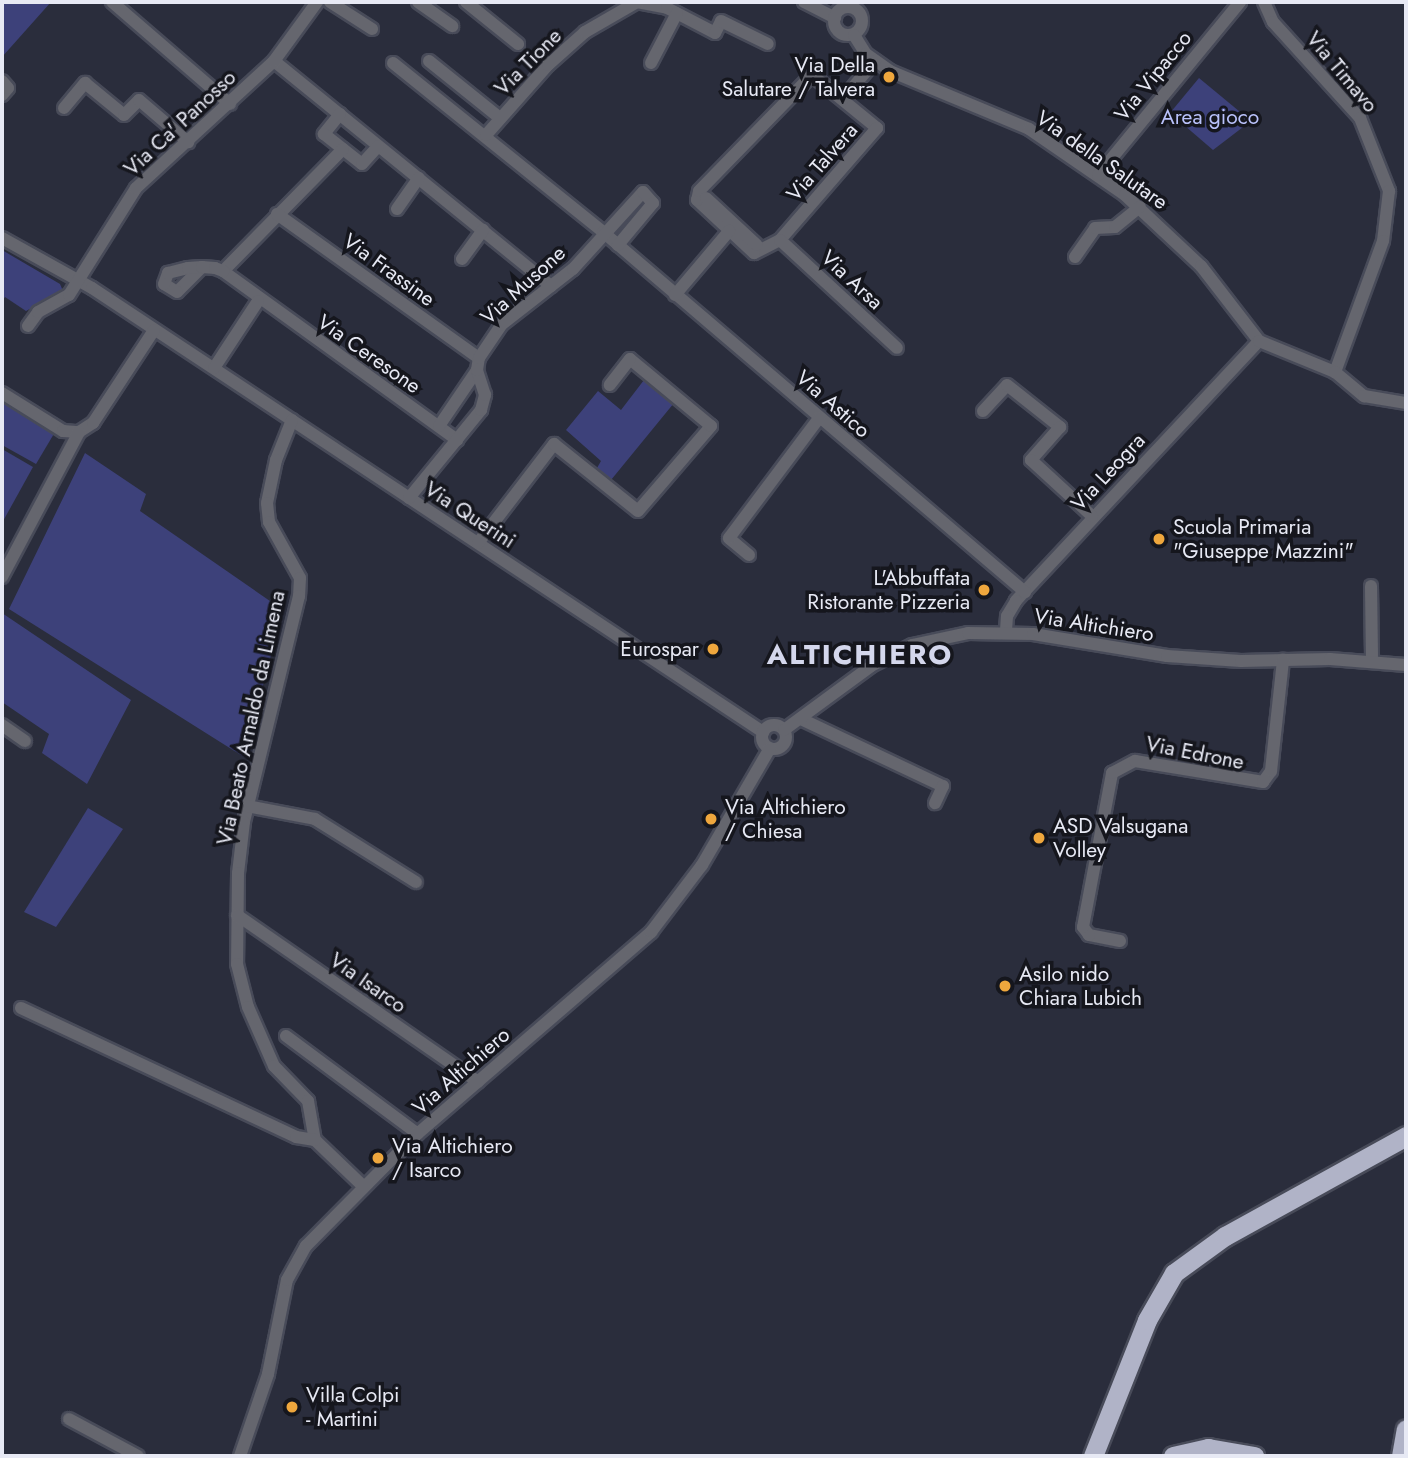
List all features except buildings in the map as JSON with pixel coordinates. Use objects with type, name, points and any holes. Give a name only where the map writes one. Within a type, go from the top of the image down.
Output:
[{"type":"highway","points":[[1093,1456],[1147,1320],[1174,1273],[1226,1236],[1406,1136]]},
{"type":"highway","points":[[1401,1456],[1406,1429]]},
{"type":"highway","points":[[1173,1456],[1208,1448],[1254,1456]]},
{"type":"street","points":[[112,2],[230,104]]},
{"type":"street","name":"Via Ca' Panosso","points":[[28,326],[38,312],[69,295],[136,187],[274,61],[317,2]]},
{"type":"street","points":[[330,2],[372,29]]},
{"type":"street","points":[[418,2],[452,26]]},
{"type":"street","points":[[466,2],[518,44]]},
{"type":"street","points":[[604,2],[618,9]]},
{"type":"street","name":"Via Tione","points":[[486,135],[548,65],[618,9],[637,2],[671,8],[715,33],[722,21],[768,44]]},
{"type":"street","name":"Via della Salutare","points":[[804,2],[835,18],[841,33],[854,34],[875,61],[906,79],[1029,130],[1140,207],[1201,266],[1257,346]]},
{"type":"street","name":"Via Vipacco","points":[[1098,176],[1240,2]]},
{"type":"street","name":"Via Timavo","points":[[1264,2],[1273,22],[1360,118],[1389,191],[1383,241],[1335,372]]},
{"type":"street","points":[[835,18],[844,8],[861,6],[862,23],[854,34]]},
{"type":"street","points":[[651,63],[671,8]]},
{"type":"street","points":[[274,61],[551,286]]},
{"type":"street","name":"Via Tione","points":[[429,61],[500,118]]},
{"type":"street","name":"Via Talvera","points":[[843,99],[875,61]]},
{"type":"street","name":"Via Astico","points":[[393,63],[486,135],[603,232],[1025,592]]},
{"type":"street","name":"Via Talvera","points":[[699,191],[812,75],[877,128],[780,240],[762,250]]},
{"type":"street","points":[[2,81],[8,88],[2,94]]},
{"type":"street","points":[[64,108],[85,83],[124,115],[139,100],[188,142]]},
{"type":"street","points":[[340,114],[324,134],[362,164],[378,146]]},
{"type":"street","points":[[223,271],[343,149]]},
{"type":"street","points":[[397,209],[419,178]]},
{"type":"street","points":[[699,191],[762,250],[754,253],[729,231],[697,200],[699,191]]},
{"type":"street","points":[[603,232],[639,194],[650,197],[653,203],[649,211],[618,245]]},
{"type":"street","points":[[1075,257],[1095,228],[1115,227],[1140,207]]},
{"type":"street","name":"Via Frassine","points":[[277,214],[478,364]]},
{"type":"street","points":[[462,259],[483,230]]},
{"type":"street","points":[[676,295],[729,231]]},
{"type":"street","name":"Via Musone","points":[[439,426],[501,325],[573,269],[603,232]]},
{"type":"street","name":"Via Querini","points":[[2,238],[78,280],[214,368],[763,732]]},
{"type":"street","name":"Via Arsa","points":[[780,240],[897,348]]},
{"type":"street","name":"Via Ceresone","points":[[202,267],[223,271],[258,301],[457,440]]},
{"type":"street","points":[[214,368],[258,301]]},
{"type":"street","points":[[2,577],[79,432],[93,423],[154,330]]},
{"type":"street","points":[[1257,346],[1335,372],[1364,396],[1406,403]]},
{"type":"street","name":"Via Leogra","points":[[1006,631],[1010,610],[1025,592],[1092,516],[1257,346]]},
{"type":"street","points":[[478,543],[554,444],[638,511],[711,426],[630,359],[610,385]]},
{"type":"street","points":[[410,498],[481,410],[485,395],[478,364]]},
{"type":"street","points":[[984,411],[1007,385],[1060,427],[1031,460],[1092,516]]},
{"type":"street","points":[[2,393],[63,431],[79,432]]},
{"type":"street","points":[[749,555],[729,538],[819,418]]},
{"type":"street","name":"Via Beato Arnaldo da Limena","points":[[292,420],[276,460],[267,503],[270,522],[300,578],[299,596],[247,806],[237,915],[237,964],[248,1007],[274,1066],[308,1101],[315,1140]]},
{"type":"street","points":[[1371,586],[1372,660]]},
{"type":"street","name":"Via Altichiero","points":[[784,730],[871,666],[912,645],[940,636],[1006,631],[1167,656],[1372,660],[1406,665]]},
{"type":"street","name":"Via Edrone","points":[[1120,941],[1089,935],[1083,927],[1112,773],[1135,761],[1263,782],[1271,771],[1283,660]]},
{"type":"street","points":[[801,719],[943,786],[935,803]]},
{"type":"street","name":"Via Altichiero","points":[[763,732],[773,724],[784,730]]},
{"type":"street","points":[[2,725],[25,741]]},
{"type":"street","name":"Via Altichiero","points":[[242,1456],[268,1374],[287,1280],[306,1247],[362,1185],[651,932],[702,865],[770,748],[784,744],[784,730]]},
{"type":"street","points":[[763,732],[765,745],[770,748]]},
{"type":"street","points":[[247,806],[315,819],[416,882]]},
{"type":"street","name":"Via Isarco","points":[[237,915],[478,1083]]},
{"type":"street","points":[[21,1008],[296,1136],[315,1140],[362,1185]]},
{"type":"street","points":[[286,1036],[418,1134]]},
{"type":"street","points":[[69,1419],[138,1456]]},
{"type":"green space","points":[[2,2],[51,2],[2,57]]},
{"type":"green space","name":"Area gioco","points":[[1199,78],[1251,121],[1213,150],[1170,113]]},
{"type":"green space","points":[[2,250],[60,284],[63,291],[26,311],[5,297],[2,301]]},
{"type":"green space","points":[[644,380],[674,403],[611,480],[597,468],[601,461],[566,430],[598,391],[621,410]]},
{"type":"green space","points":[[2,398],[55,432],[36,464],[2,445]]},
{"type":"green space","points":[[2,449],[33,467],[2,523]]},
{"type":"green space","points":[[85,453],[146,494],[140,511],[283,610],[244,757],[9,609]]},
{"type":"green space","points":[[2,613],[131,700],[87,784],[42,753],[49,734],[2,702]]},
{"type":"green space","points":[[88,808],[123,829],[56,927],[24,912]]},
{"type":"place","name":"Via Della Salutare / Talvera","points":[[889,77]]},
{"type":"place","name":"Scuola Primaria \"Giuseppe Mazzini\"","points":[[1159,539]]},
{"type":"place","name":"L'Abbuffata Ristorante Pizzeria","points":[[984,590]]},
{"type":"place","name":"Eurospar","points":[[713,649]]},
{"type":"place","name":"Via Altichiero / Chiesa","points":[[711,819]]},
{"type":"place","name":"ASD Valsugana Volley","points":[[1039,838]]},
{"type":"place","name":"Asilo nido Chiara Lubich","points":[[1005,986]]},
{"type":"place","name":"Via Altichiero / Isarco","points":[[378,1158]]},
{"type":"place","name":"Villa Colpi - Martini","points":[[292,1407]]},
{"type":"district","name":"ALTICHIERO","points":[[860,655]]}]
